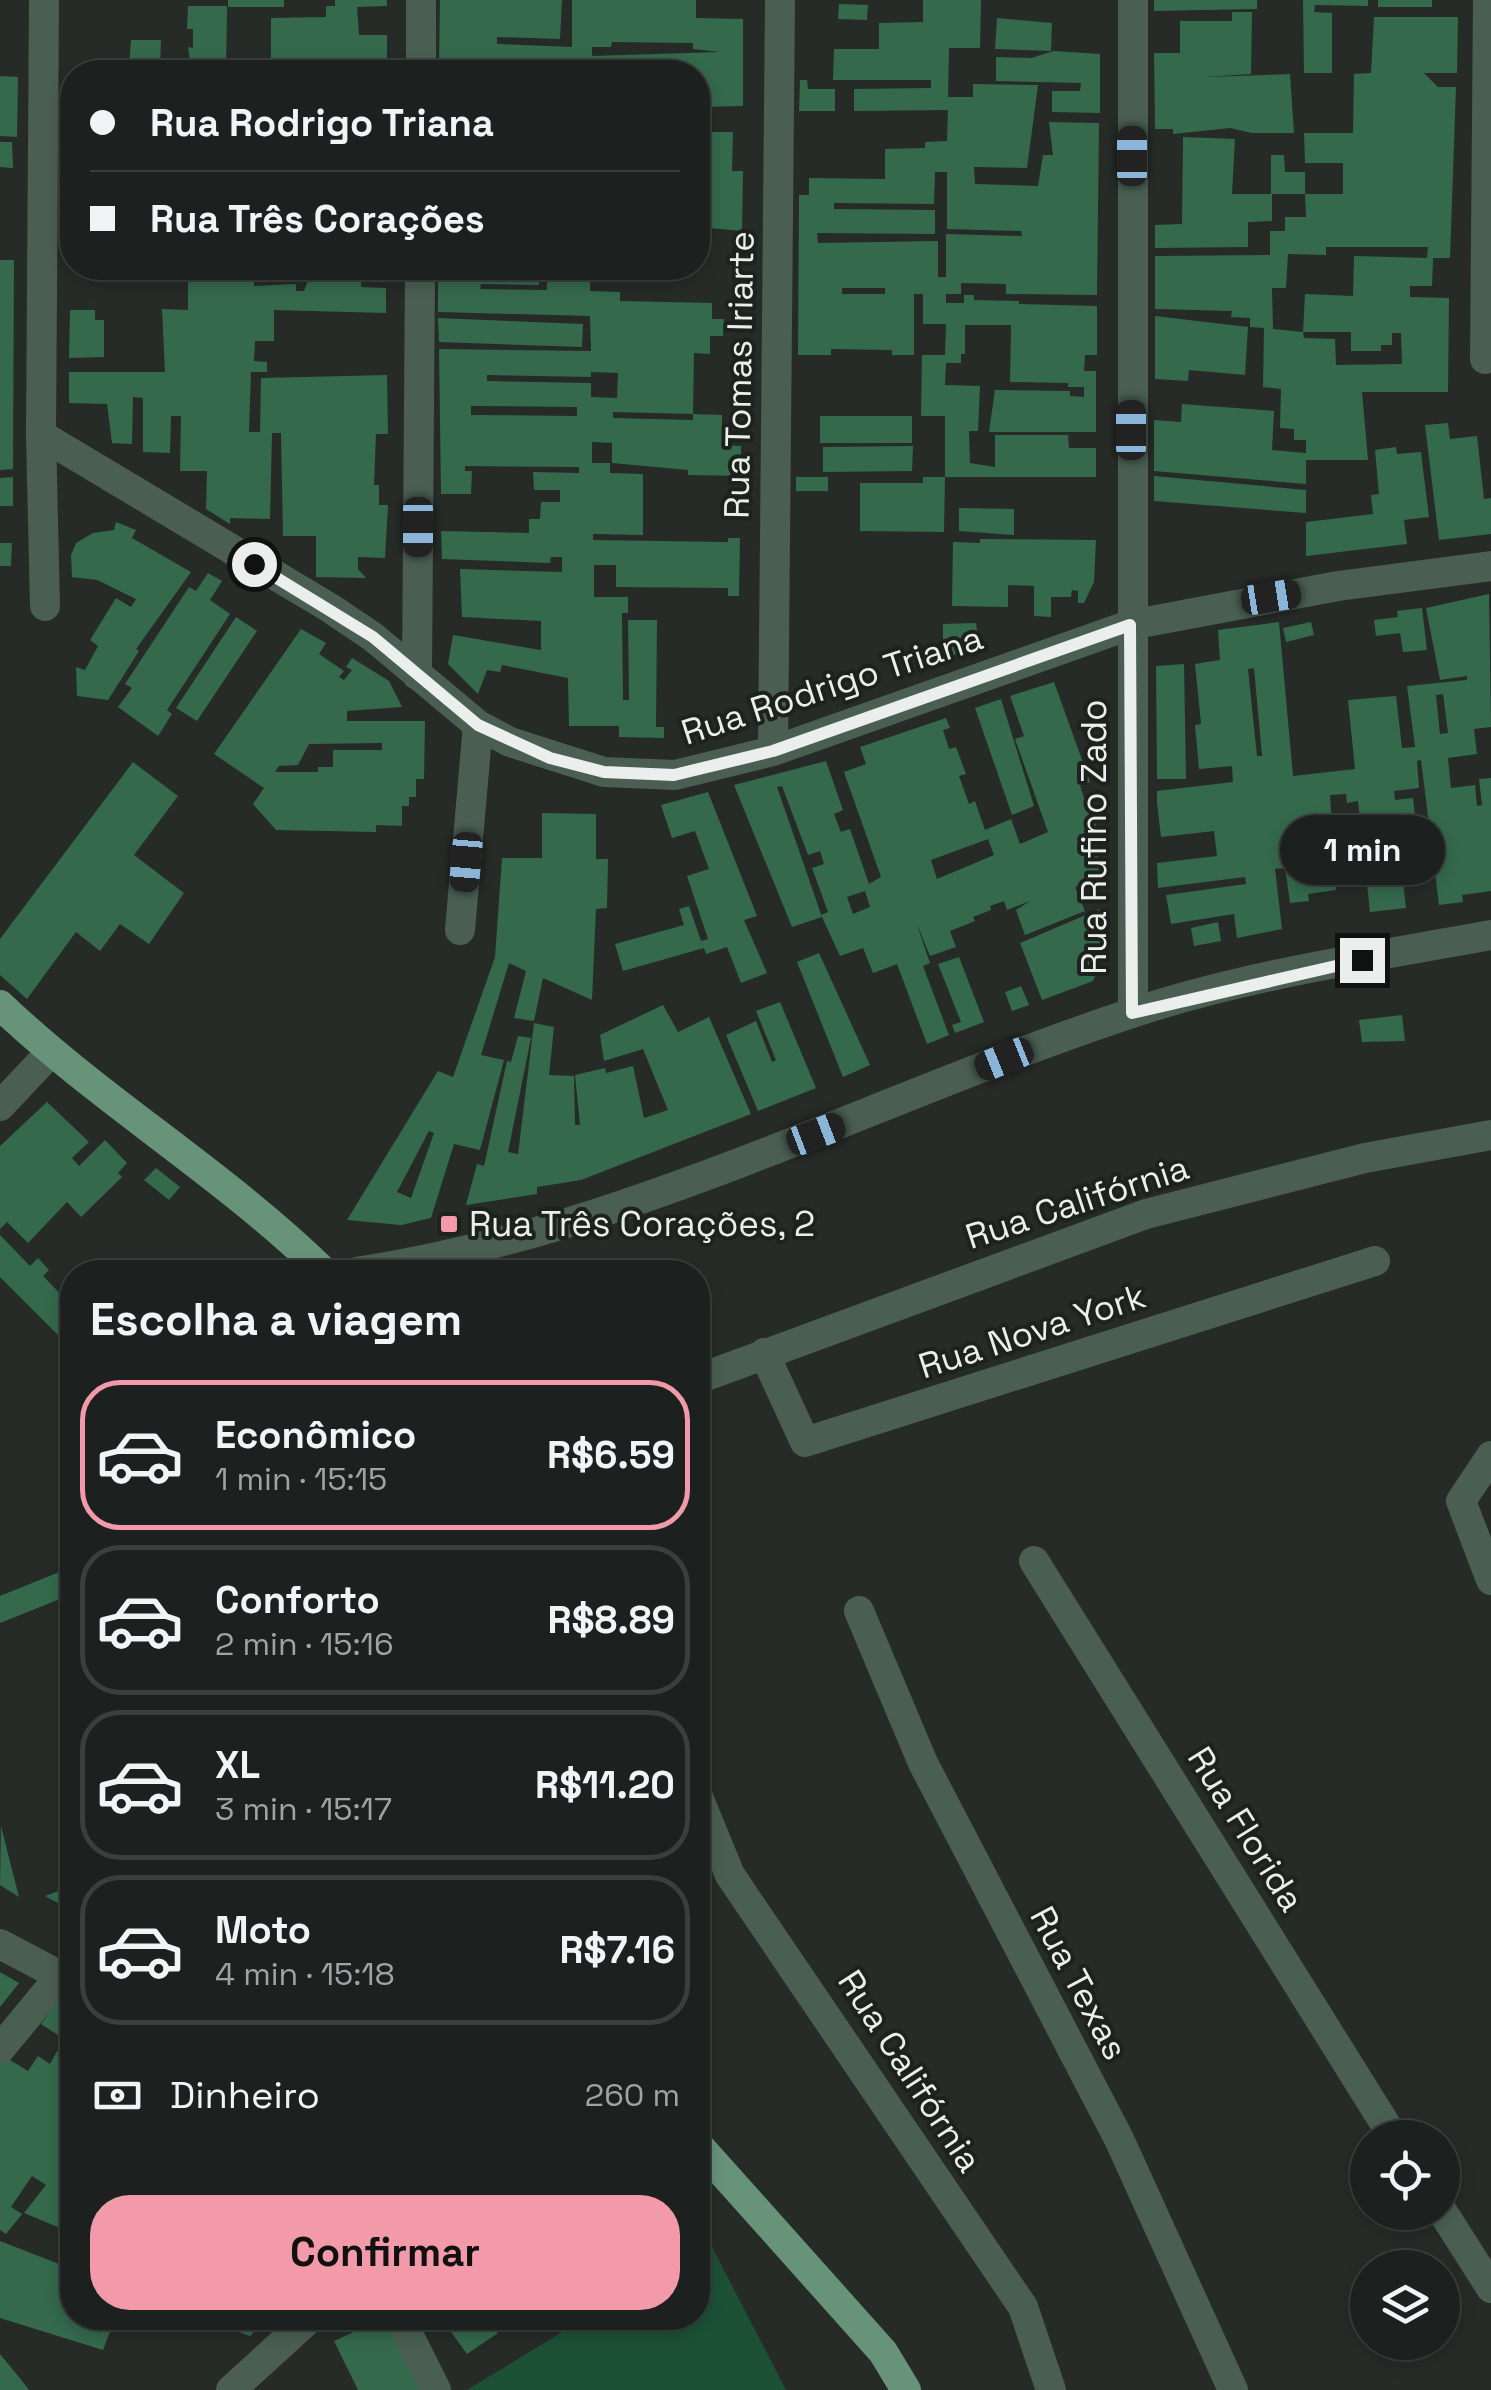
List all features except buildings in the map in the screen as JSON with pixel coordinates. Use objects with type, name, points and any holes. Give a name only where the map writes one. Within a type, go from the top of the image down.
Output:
[{"type":"main road","points":[[0,1005],[50,1053],[267,1216],[312,1260]]},
{"type":"main road","points":[[710,2158],[883,2352],[906,2390]]},
{"type":"street","points":[[44,0],[41,434],[45,606]]},
{"type":"street","points":[[421,0],[421,60]]},
{"type":"street","name":"Rua Tomas Iriarte","points":[[773,751],[780,0]]},
{"type":"street","name":"Rua Rufino Zado","points":[[1132,1013],[1133,0]]},
{"type":"street","points":[[1485,359],[1488,0]]},
{"type":"street","points":[[417,675],[420,280]]},
{"type":"street","name":"Rua Rodrigo Triana","points":[[41,434],[330,608],[478,725],[550,758],[604,772],[674,775],[773,751],[1130,625],[1319,589],[1491,566]]},
{"type":"street","points":[[460,930],[478,725]]},
{"type":"street","points":[[418,1260],[495,1245],[608,1212],[1132,1013],[1269,979],[1491,935]]},
{"type":"street","points":[[0,1106],[50,1053]]},
{"type":"street","name":"Rua Califórnia","points":[[710,1374],[1146,1214],[1365,1158],[1491,1135]]},
{"type":"street","name":"Rua Nova York","points":[[764,1353],[804,1442],[1376,1261]]},
{"type":"street","points":[[1491,1456],[1461,1501],[1491,1580]]},
{"type":"street","name":"Rua Florida","points":[[1034,1561],[1383,2120]]},
{"type":"street","name":"Rua Texas","points":[[859,1610],[923,1763],[1119,2140],[1233,2390]]},
{"type":"street","name":"Rua Califórnia","points":[[710,1826],[730,1875],[1023,2307],[1051,2390]]},
{"type":"street","points":[[0,1944],[60,1976]]},
{"type":"street","points":[[0,2049],[60,1985]]},
{"type":"street","points":[[1454,2230],[1491,2288]]},
{"type":"street","points":[[238,2387],[297,2330]]},
{"type":"street","points":[[406,2330],[436,2390]]},
{"type":"green space","points":[[710,2243],[786,2390],[467,2390],[565,2330],[710,2330]]},
{"type":"place","name":"Rua Três Corações, 2","points":[[449,1224]]},
{"type":"route","points":[[254,564],[373,637],[478,725],[550,758],[604,772],[674,775],[773,751],[1130,625],[1132,1013],[1362,960]]}]
